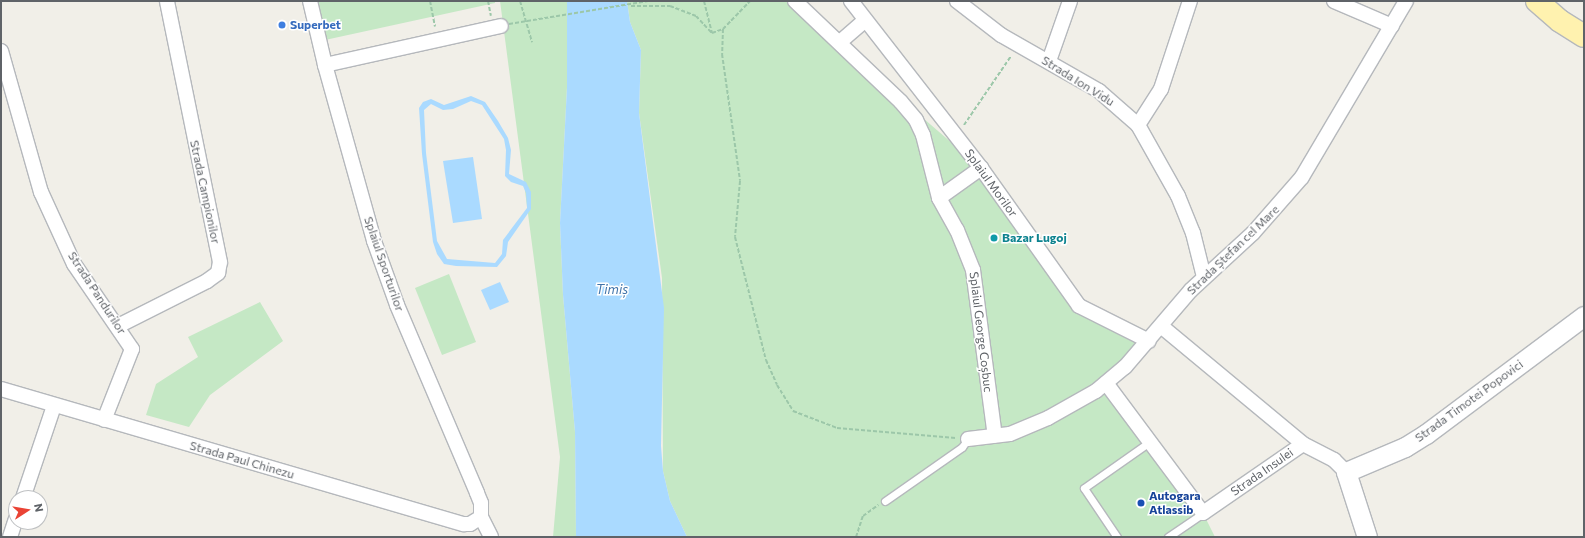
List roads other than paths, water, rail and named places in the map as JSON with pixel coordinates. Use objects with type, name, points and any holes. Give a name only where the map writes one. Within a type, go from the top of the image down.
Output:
[{"type":"main road","points":[[1537,1],[1560,21],[1584,36]]},
{"type":"main road","name":"Strada Timotei Popovici","points":[[1346,472],[1405,447],[1426,434],[1584,316]]},
{"type":"main road","points":[[1346,472],[1367,537]]},
{"type":"street","name":"Strada Campionilor","points":[[118,326],[207,281],[218,273],[220,262],[167,1]]},
{"type":"street","name":"Splaiul Sporturilor","points":[[310,1],[325,65],[374,241],[397,306],[477,492],[481,503],[481,517]]},
{"type":"street","name":"Splaiul George Coșbuc","points":[[795,1],[840,42],[916,120],[928,149],[939,198],[957,230],[973,270],[994,436]]},
{"type":"street","name":"Splaiul Morilor","points":[[851,1],[982,168],[1079,306],[1149,341]]},
{"type":"street","name":"Strada Ion Vidu","points":[[957,1],[1001,35],[1049,61],[1099,91],[1138,125],[1178,196],[1193,234],[1204,277]]},
{"type":"street","points":[[1049,61],[1070,1]]},
{"type":"street","points":[[1138,125],[1161,89],[1190,1]]},
{"type":"street","points":[[1334,1],[1392,26]]},
{"type":"street","name":"Strada Ștefan cel Mare","points":[[968,439],[994,436],[1023,430],[1085,398],[1106,384],[1149,341],[1204,277],[1253,233],[1302,177],[1406,1]]},
{"type":"street","points":[[840,42],[866,20]]},
{"type":"street","points":[[325,65],[505,25]]},
{"type":"street","name":"Strada Pandurilor","points":[[1,51],[41,192],[74,264],[132,348],[104,420]]},
{"type":"street","points":[[916,120],[934,107]]},
{"type":"street","points":[[939,198],[982,168]]},
{"type":"street","name":"Strada Insulei","points":[[1161,326],[1303,444],[1203,513]]},
{"type":"street","points":[[1106,384],[1148,443],[1203,513]]},
{"type":"street","name":"Strada Paul Chinezu","points":[[1,389],[54,406],[464,524],[470,524],[481,517]]},
{"type":"street","points":[[26,490],[54,406]]},
{"type":"street","points":[[1303,444],[1334,460],[1346,472]]},
{"type":"street","points":[[481,517],[491,537]]},
{"type":"lane","points":[[885,501],[962,447],[968,439]]},
{"type":"lane","points":[[1117,537],[1084,488],[1148,443]]},
{"type":"lane","points":[[1168,537],[1203,513]]},
{"type":"water","name":"Timiș","points":[[567,1],[627,1],[630,22],[641,50],[639,113],[664,308],[661,446],[663,471],[670,501],[687,537],[576,537],[575,432],[563,295],[560,223],[567,87]]},
{"type":"water","points":[[471,96],[485,102],[508,138],[511,150],[509,174],[526,182],[531,192],[531,209],[508,242],[506,256],[497,267],[456,266],[444,264],[437,254],[433,242],[422,154],[419,108],[423,102],[431,99],[444,105]],"holes":[[[471,101],[482,105],[504,139],[506,150],[505,176],[511,182],[523,186],[526,193],[527,208],[503,240],[502,254],[495,263],[447,259],[437,241],[426,153],[424,110],[431,104],[443,110],[453,109]]]},
{"type":"water","points":[[473,157],[482,219],[453,223],[443,161]]},
{"type":"water","points":[[500,282],[509,302],[490,310],[481,290]]},
{"type":"place","name":"Superbet","points":[[282,25]]},
{"type":"place","name":"Bazar Lugoj","points":[[994,238]]},
{"type":"place","name":"Autogara Atlassib","points":[[1141,503]]}]
